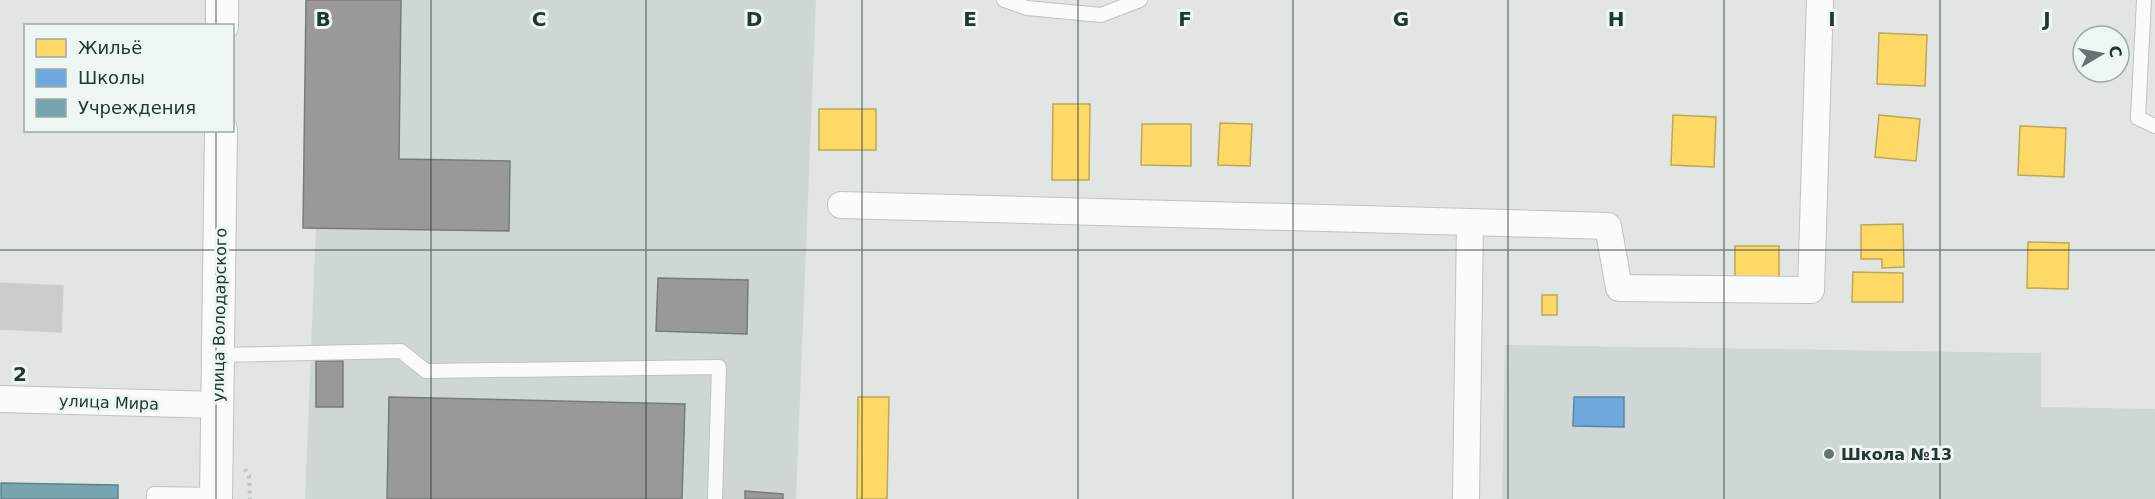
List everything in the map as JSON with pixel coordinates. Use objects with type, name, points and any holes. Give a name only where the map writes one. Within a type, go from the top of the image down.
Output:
[{"type":"street","points":[[222,0],[222,24]]},
{"type":"street","points":[[841,206],[1608,226],[1619,288],[1811,290],[1820,0]]},
{"type":"street","name":"улица Володарского","points":[[216,497],[221,132]]},
{"type":"street","points":[[1466,499],[1470,222]]},
{"type":"street","name":"улица Мира","points":[[0,399],[218,405]]},
{"type":"lane","points":[[1004,0],[1027,8],[1101,15],[1140,0]]},
{"type":"lane","points":[[2144,0],[2138,118],[2155,126]]},
{"type":"lane","points":[[218,355],[401,351],[426,371],[719,367],[715,499]]},
{"type":"lane","points":[[154,499],[154,494],[216,497]]},
{"type":"shaded area","points":[[325,0],[816,0],[796,499],[305,499]]},
{"type":"shaded area","name":"Школа №13","points":[[1505,345],[2041,353],[2041,407],[2155,409],[2155,499],[1502,499]]},
{"type":"building: Жильё","points":[[1879,33],[1927,35],[1925,86],[1877,84]]},
{"type":"building: Жильё","points":[[1053,104],[1090,104],[1089,180],[1052,180]]},
{"type":"building: Жильё","points":[[819,109],[876,109],[876,150],[819,150]]},
{"type":"building: Жильё","points":[[1673,115],[1716,117],[1714,167],[1671,165]]},
{"type":"building: Жильё","points":[[1879,115],[1920,119],[1916,161],[1875,157]]},
{"type":"building: Жильё","points":[[1220,123],[1252,124],[1250,166],[1218,165]]},
{"type":"building: Жильё","points":[[1142,124],[1191,124],[1191,166],[1141,165]]},
{"type":"building: Жильё","points":[[2020,126],[2066,128],[2064,177],[2018,175]]},
{"type":"building: Жильё","points":[[1903,224],[1904,267],[1882,268],[1882,259],[1861,259],[1861,225]]},
{"type":"building: Жильё","points":[[2028,242],[2069,243],[2068,289],[2027,288]]},
{"type":"building: Жильё","points":[[1735,246],[1779,246],[1779,284],[1735,284]]},
{"type":"building: Жильё","points":[[1853,272],[1903,273],[1903,302],[1852,302]]},
{"type":"building: Жильё","points":[[1542,295],[1557,295],[1557,315],[1542,315]]},
{"type":"building: Жильё","points":[[858,397],[889,397],[887,499],[857,499]]},
{"type":"building: Школы","points":[[1574,397],[1624,397],[1624,427],[1573,426]]},
{"type":"building: Учреждения","points":[[1,483],[118,485],[118,499],[1,499]]},
{"type":"building: Промзона","points":[[306,0],[401,0],[399,159],[510,161],[509,231],[303,228]]},
{"type":"building: Промзона","points":[[658,278],[748,280],[747,334],[656,331]]},
{"type":"building: Промзона","points":[[316,361],[343,361],[343,407],[316,407]]},
{"type":"building: Промзона","points":[[389,397],[685,404],[682,499],[387,499]]},
{"type":"building: Промзона","points":[[745,491],[783,494],[783,499],[745,499]]},
{"type":"building: Прочее","points":[[0,283],[63,286],[61,332],[0,329]]},
{"type":"place","name":"Школа №13","points":[[1829,454]]}]
